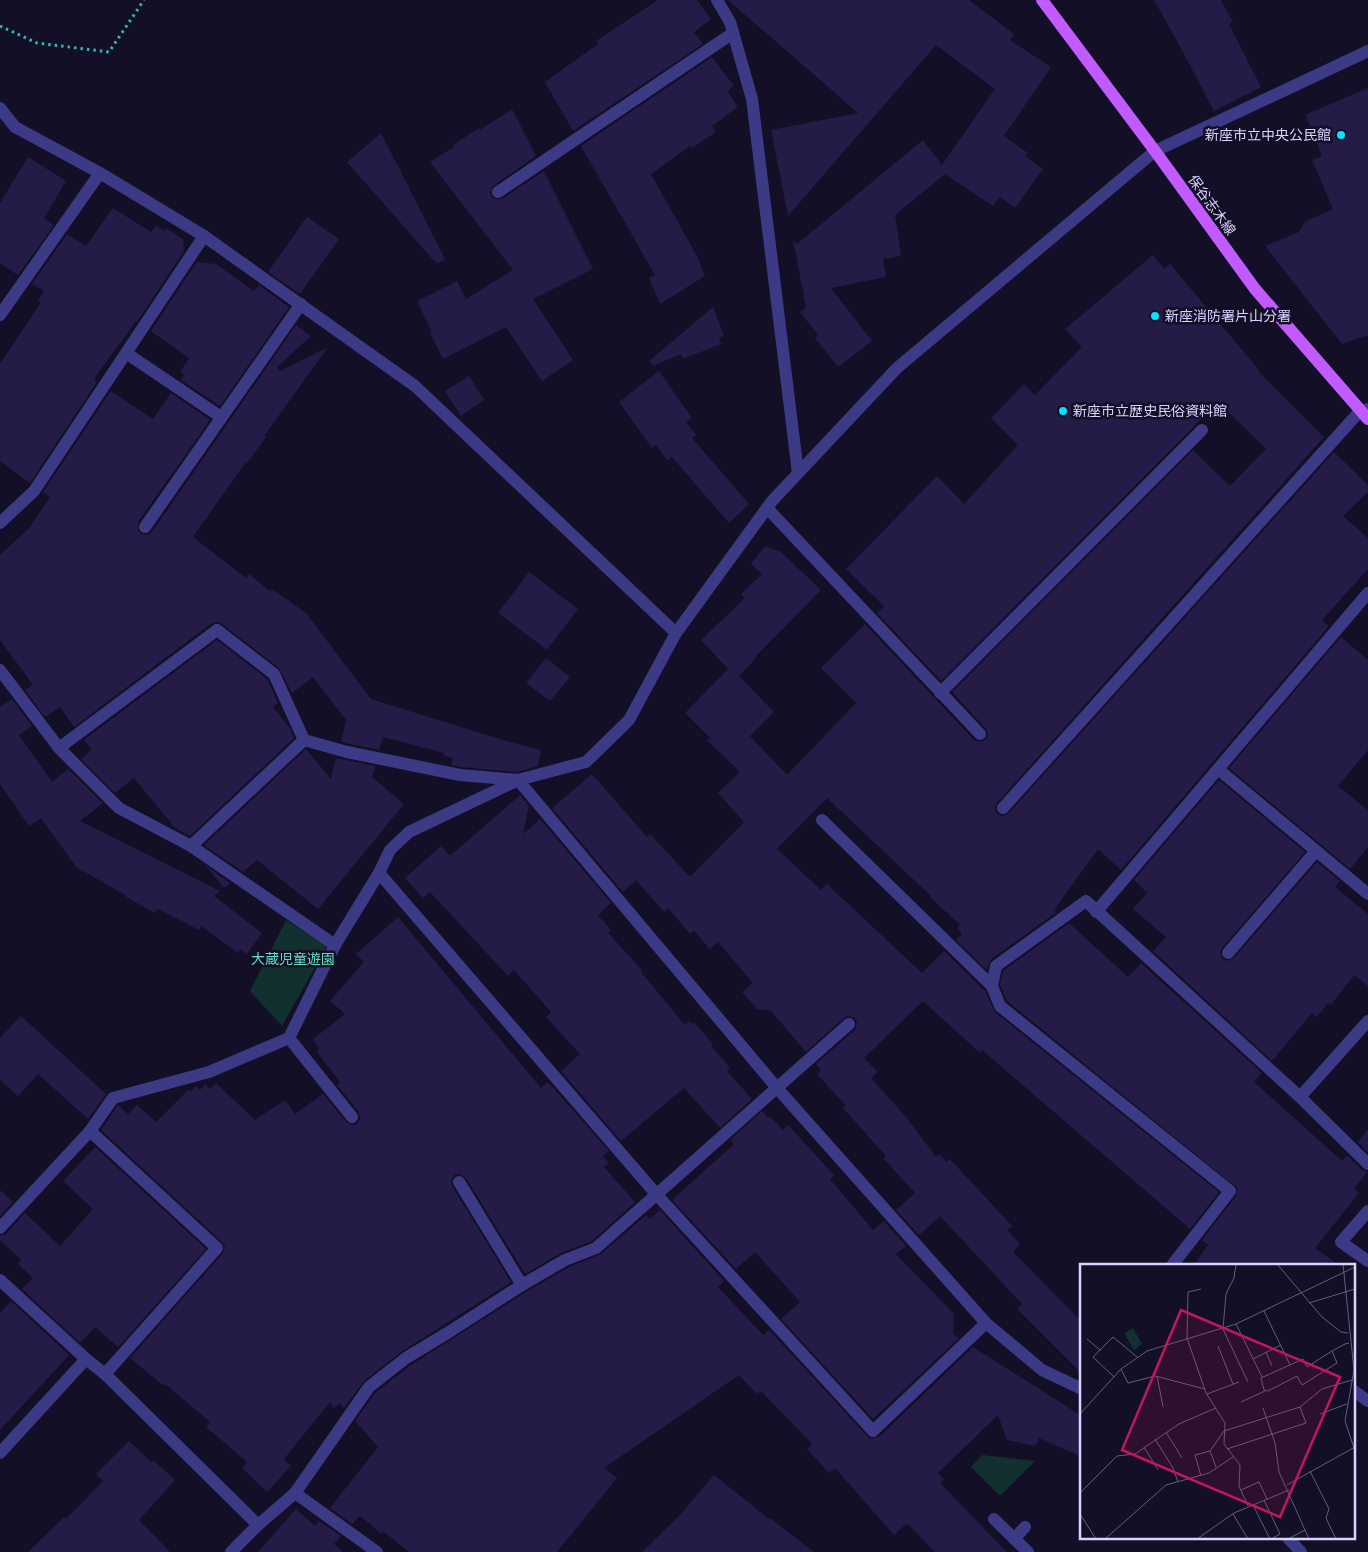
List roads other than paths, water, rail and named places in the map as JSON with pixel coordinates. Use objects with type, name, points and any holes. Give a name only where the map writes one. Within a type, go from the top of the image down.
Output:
[{"type":"main road","name":"保谷志木線","points":[[1042,0],[1255,289],[1366,413]]},
{"type":"street","points":[[717,0],[730,22],[752,99],[798,473]]},
{"type":"street","points":[[498,192],[733,33]]},
{"type":"street","points":[[0,1228],[90,1131],[113,1098],[209,1072],[289,1038],[335,945],[379,873],[390,850],[408,832],[518,780],[586,762],[629,720],[676,633],[767,508],[897,368],[1155,151],[1368,52]]},
{"type":"street","points":[[0,108],[16,127],[100,173],[204,236],[415,386],[676,633]]},
{"type":"street","points":[[0,315],[100,173]]},
{"type":"street","points":[[0,523],[34,491],[204,236]]},
{"type":"street","points":[[144,527],[301,304]]},
{"type":"street","points":[[126,353],[221,417]]},
{"type":"street","points":[[1003,808],[1366,413]]},
{"type":"street","points":[[940,692],[1202,430]]},
{"type":"street","points":[[767,508],[980,734]]},
{"type":"street","points":[[1096,912],[1368,593]]},
{"type":"street","points":[[59,748],[218,630],[274,674],[304,740],[347,752],[460,774],[518,780],[777,1088],[986,1323],[1042,1370],[1080,1388]]},
{"type":"street","points":[[0,670],[59,748],[119,808],[191,846],[335,945]]},
{"type":"street","points":[[191,846],[304,740]]},
{"type":"street","points":[[1218,769],[1368,894]]},
{"type":"street","points":[[822,820],[992,986],[1000,1006],[1230,1192],[1173,1264]]},
{"type":"street","points":[[1228,953],[1316,851]]},
{"type":"street","points":[[379,873],[658,1195],[873,1431],[986,1323]]},
{"type":"street","points":[[992,986],[996,966],[1086,901],[1300,1097],[1368,1164]]},
{"type":"street","points":[[1300,1097],[1368,1021]]},
{"type":"street","points":[[231,1552],[258,1524],[295,1493],[369,1387],[406,1358],[522,1285],[565,1260],[596,1248],[849,1024]]},
{"type":"street","points":[[289,1038],[352,1117]]},
{"type":"street","points":[[90,1131],[217,1248],[105,1374]]},
{"type":"street","points":[[459,1182],[522,1285]]},
{"type":"street","points":[[1368,1210],[1341,1242],[1368,1261]]},
{"type":"street","points":[[1,1284],[105,1374],[258,1524]]},
{"type":"street","points":[[0,1453],[86,1359]]},
{"type":"street","points":[[1356,1392],[1368,1401]]},
{"type":"street","points":[[295,1493],[377,1552]]},
{"type":"street","points":[[994,1519],[1028,1552]]},
{"type":"street","points":[[1014,1539],[1025,1527]]},
{"type":"street","points":[[1290,1540],[1301,1552]]},
{"type":"place","name":"新座市立中央公民館","points":[[1341,135]]},
{"type":"place","name":"新座消防署片山分署","points":[[1155,316]]},
{"type":"place","name":"新座市立歴史民俗資料館","points":[[1063,411]]},
{"type":"park label","name":"大蔵児童遊園","points":[[293,959]]}]
